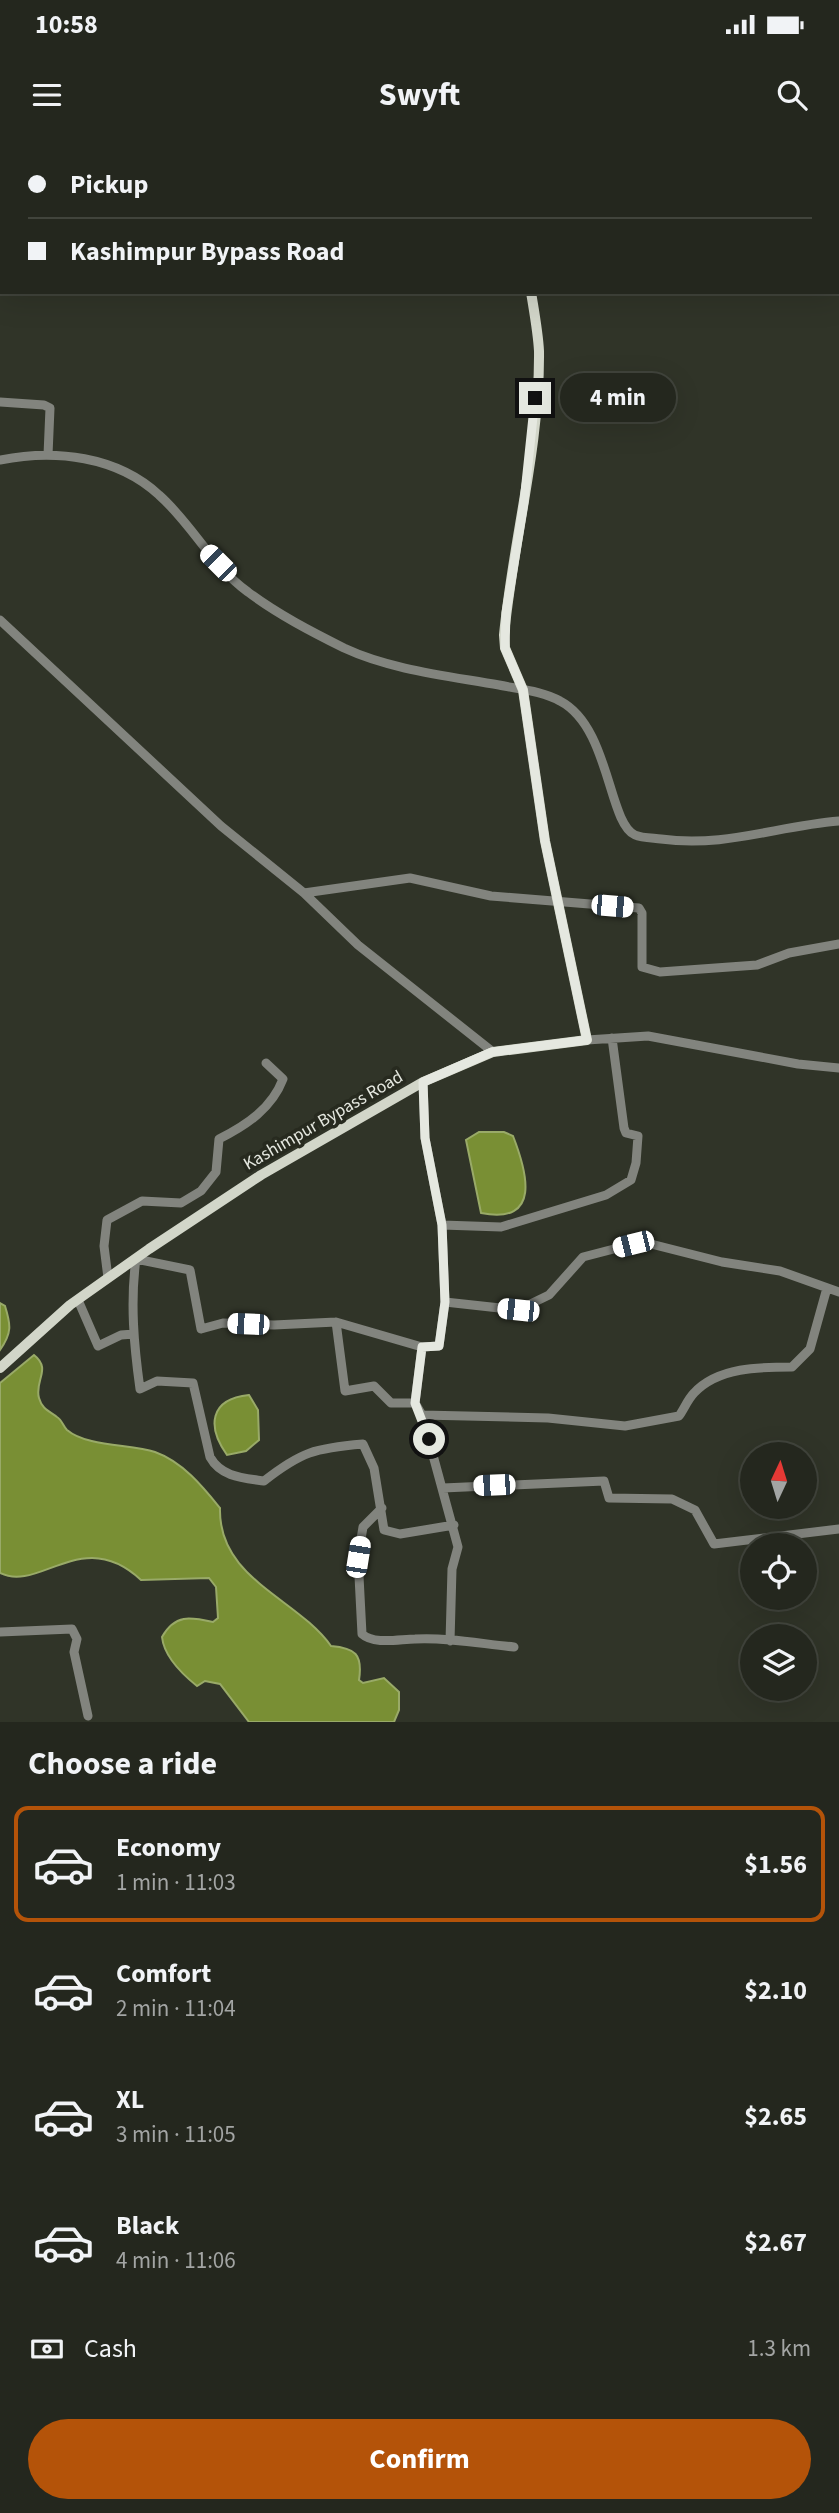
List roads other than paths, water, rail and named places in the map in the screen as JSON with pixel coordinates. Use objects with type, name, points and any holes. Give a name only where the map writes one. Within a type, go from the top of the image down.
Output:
[{"type":"main road","points":[[531,294],[539,349],[538,377],[504,635],[505,648],[523,690],[545,841],[587,1040]]},
{"type":"main road","name":"Kashimpur Bypass Road","points":[[0,1368],[78,1300],[136,1259],[261,1175],[423,1082],[492,1052],[587,1040]]},
{"type":"street","points":[[0,402],[44,405],[50,408],[48,455]]},
{"type":"street","points":[[0,460],[48,455],[100,461],[133,474],[160,495],[203,548],[247,592],[348,649],[412,669],[523,690],[561,701],[592,732],[608,772],[622,824],[635,835],[678,842],[732,841],[794,824],[839,821]]},
{"type":"street","points":[[0,621],[221,826],[304,893],[358,945],[492,1052]]},
{"type":"street","points":[[304,893],[410,878],[491,896],[639,908],[642,914],[642,967],[660,972],[757,965],[789,953],[839,944]]},
{"type":"street","points":[[587,1040],[648,1036],[798,1064],[839,1068]]},
{"type":"street","points":[[442,1225],[501,1227],[607,1195],[631,1180],[636,1163],[638,1136],[626,1133],[624,1128],[612,1038]]},
{"type":"street","points":[[108,1278],[104,1246],[107,1220],[142,1201],[181,1203],[201,1191],[216,1172],[219,1139],[258,1116],[264,1104],[277,1094],[283,1079],[266,1063]]},
{"type":"street","points":[[423,1082],[425,1138],[442,1225],[445,1302],[439,1346],[422,1347],[336,1322],[274,1325],[223,1323],[201,1329],[190,1270],[136,1259],[133,1283],[134,1335],[140,1389],[157,1381],[193,1383],[210,1457],[216,1468],[234,1476],[264,1481],[294,1457],[332,1447],[363,1444],[374,1468],[384,1530],[400,1534],[454,1525]]},
{"type":"street","points":[[445,1302],[518,1310],[549,1295],[583,1257],[633,1244],[651,1244],[722,1262],[780,1271],[839,1292]]},
{"type":"street","points":[[422,1415],[548,1418],[625,1426],[679,1416],[694,1392],[718,1377],[754,1367],[792,1367],[810,1349],[827,1288]]},
{"type":"street","points":[[78,1300],[98,1346],[121,1335],[134,1335]]},
{"type":"street","points":[[336,1322],[345,1391],[374,1386],[391,1403],[415,1403]]},
{"type":"street","points":[[422,1347],[415,1403],[422,1415],[458,1547],[452,1569],[450,1641]]},
{"type":"street","points":[[443,1488],[604,1481],[609,1498],[672,1499],[695,1510],[714,1544],[839,1529]]},
{"type":"street","points":[[382,1508],[363,1527],[358,1557],[362,1634],[366,1638],[397,1641],[450,1641],[514,1647]]},
{"type":"street","points":[[0,1632],[72,1629],[77,1639],[74,1652],[88,1716]]}]
